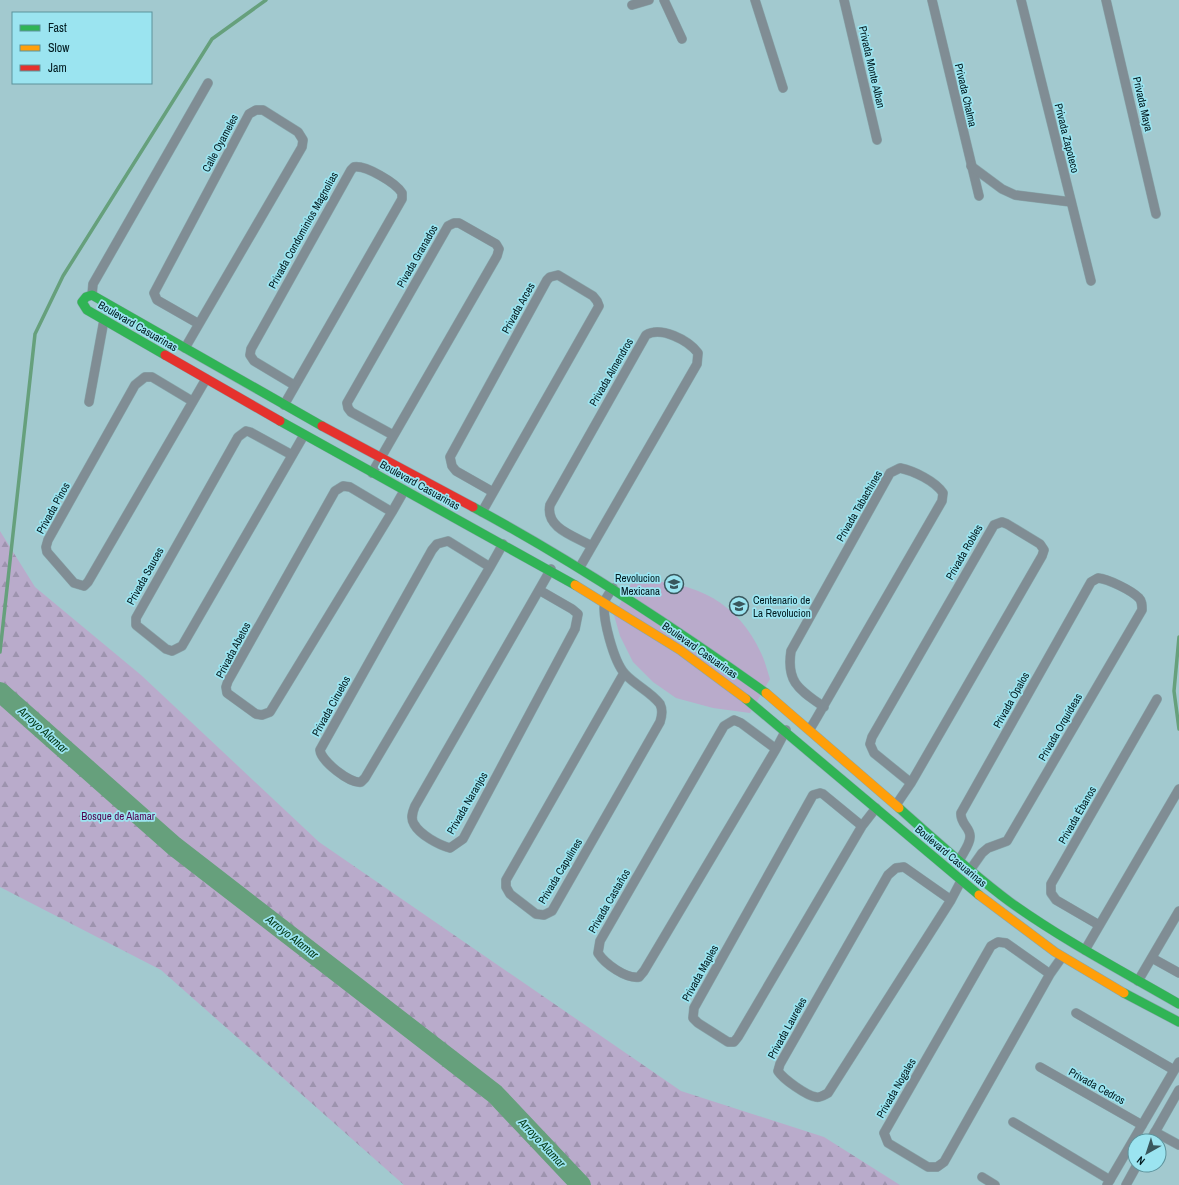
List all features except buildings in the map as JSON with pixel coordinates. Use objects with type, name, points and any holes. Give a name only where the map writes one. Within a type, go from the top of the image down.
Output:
[{"type":"street","points":[[632,5],[649,0]]},
{"type":"street","points":[[664,0],[682,39]]},
{"type":"street","points":[[755,0],[783,88]]},
{"type":"street","name":"Privada Monte Alban","points":[[844,0],[877,140]]},
{"type":"street","name":"Privada Chalma","points":[[932,0],[979,196]]},
{"type":"street","name":"Privada Zapoteco","points":[[1020,0],[1091,281]]},
{"type":"street","name":"Privada Maya","points":[[1106,0],[1156,214]]},
{"type":"street","points":[[92,295],[93,284],[208,83]]},
{"type":"street","name":"Calle Oyameles","points":[[185,348],[302,147],[303,140],[298,132],[263,110],[256,110],[249,114],[154,293],[157,300],[198,324]]},
{"type":"street","points":[[971,166],[1002,189],[1015,195],[1071,202]]},
{"type":"street","name":"Privada Condominios Magnolias","points":[[284,405],[294,385],[402,199],[402,193],[395,184],[362,167],[354,167],[350,170],[251,349],[250,355],[254,361],[294,385]]},
{"type":"street","name":"Pivada Granados","points":[[372,473],[497,256],[499,249],[496,244],[459,223],[454,223],[448,226],[347,404],[351,412],[393,435]]},
{"type":"street","name":"Privada Arces","points":[[482,512],[598,306],[593,296],[558,275],[550,277],[547,280],[450,457],[452,466],[456,471],[493,492]]},
{"type":"street","name":"Boulevard Casuarinas","points":[[1179,1004],[1033,918],[959,861],[810,729],[777,702],[723,662],[613,588],[580,567],[284,405],[92,295],[86,297],[82,302],[87,310],[104,320],[404,491],[551,569],[682,650],[786,730],[961,881],[1018,926],[1062,957],[1102,981],[1179,1022]]},
{"type":"street","points":[[90,402],[104,320]]},
{"type":"street","name":"Privada Almendros","points":[[580,567],[697,364],[698,353],[694,348],[663,332],[653,331],[646,335],[550,504],[548,513],[555,525],[592,546]]},
{"type":"street","name":"Privada Pinos","points":[[192,401],[152,377],[145,376],[135,385],[48,540],[46,547],[47,552],[74,583],[84,586],[88,582],[206,379]]},
{"type":"street","name":"Privada Sauces","points":[[292,455],[250,432],[246,431],[238,437],[136,618],[136,625],[166,649],[172,651],[182,646],[304,435]]},
{"type":"street","name":"Privada Tabachines","points":[[810,729],[824,706],[942,501],[943,493],[939,486],[907,469],[900,468],[890,473],[791,651],[789,663],[792,679],[799,690],[824,706]]},
{"type":"street","name":"Privada Abetos","points":[[392,512],[350,487],[343,486],[335,491],[228,681],[226,687],[227,693],[256,714],[262,715],[270,712],[392,512],[404,491]]},
{"type":"street","name":"Privada Robles","points":[[896,806],[910,783],[1042,556],[1044,550],[1040,544],[1002,522],[994,525],[872,737],[870,744],[874,753],[910,783]]},
{"type":"street","name":"Privada Ciruelos","points":[[490,567],[448,541],[437,544],[432,550],[320,750],[320,755],[325,761],[352,781],[360,782],[365,778],[490,567],[503,544]]},
{"type":"street","name":"Privada Naranjos","points":[[540,590],[578,614],[578,621],[575,629],[463,839],[450,848],[443,846],[419,831],[413,823],[412,814],[415,806],[551,569]]},
{"type":"street","name":"Privada Ópalos","points":[[959,861],[970,837],[970,832],[960,819],[961,814],[1091,582],[1098,578],[1106,579],[1122,588]]},
{"type":"street","points":[[605,601],[613,588]]},
{"type":"street","name":"Privada Orquídeas","points":[[970,870],[982,853],[988,848],[1007,841],[1142,610],[1142,604],[1139,598],[1122,588]]},
{"type":"street","name":"Privada Capulines","points":[[605,601],[608,631],[614,656],[624,674],[661,706],[662,713],[660,722],[552,911],[544,915],[536,914],[510,894],[506,887],[506,880],[624,674]]},
{"type":"street","name":"Privada Ébanos","points":[[1099,925],[1056,900],[1051,893],[1051,884],[1157,699]]},
{"type":"street","name":"Privada Castaños","points":[[776,748],[741,723],[734,720],[724,726],[600,941],[598,953],[601,958],[629,976],[639,977],[644,971],[776,748],[786,730]]},
{"type":"street","points":[[1085,950],[1179,789]]},
{"type":"street","name":"Privada Maples","points":[[862,826],[823,794],[820,793],[814,795],[694,1008],[693,1018],[698,1023],[728,1042],[734,1042],[862,826],[876,808]]},
{"type":"street","name":"Privada Laureles","points":[[951,900],[904,867],[896,868],[888,875],[780,1064],[778,1071],[783,1078],[815,1097],[821,1097],[828,1093],[951,900],[961,881]]},
{"type":"street","points":[[1138,981],[1179,911]]},
{"type":"street","name":"Privada Nogales","points":[[1050,974],[1006,943],[998,942],[992,946],[884,1132],[888,1143],[928,1167],[937,1167],[944,1162],[1050,974],[1062,957]]},
{"type":"street","points":[[1152,958],[1179,973]]},
{"type":"street","points":[[1076,1013],[1174,1070]]},
{"type":"street","points":[[1013,1122],[1109,1182],[1179,1062]]},
{"type":"street","name":"Privada Cedros","points":[[1040,1067],[1142,1125]]},
{"type":"street","points":[[1179,1090],[1155,1132],[1179,1145]]},
{"type":"street","points":[[1126,1185],[1133,1173]]},
{"type":"street","points":[[982,1177],[995,1185]]},
{"type":"green space","name":"Bosque de Alamar","points":[[0,531],[35,587],[141,675],[319,842],[681,1091],[824,1137],[900,1185],[404,1185],[161,970],[0,887]]},
{"type":"green space","points":[[637,581],[657,581],[694,589],[711,597],[726,607],[740,620],[751,635],[761,653],[770,679],[750,713],[713,708],[676,698],[653,682],[633,662],[620,636],[614,615],[631,584]]},
{"type":"waterway","points":[[0,652],[35,334],[63,276],[212,39],[266,0]]},
{"type":"waterway","points":[[1179,637],[1174,691],[1179,729]]},
{"type":"waterway","name":"Arroyo Alamar","points":[[0,692],[174,846],[495,1094],[581,1185]]},
{"type":"traffic: fast","points":[[165,355],[87,310],[82,302],[86,297],[92,295],[322,426]]},
{"type":"traffic: fast","points":[[280,421],[575,585]]},
{"type":"traffic: fast","points":[[473,507],[586,572],[695,643],[766,693]]},
{"type":"traffic: fast","points":[[746,699],[979,895]]},
{"type":"traffic: fast","points":[[899,808],[967,868],[1010,902],[1072,942],[1179,1004]]},
{"type":"traffic: fast","points":[[1124,993],[1179,1022]]},
{"type":"traffic: slow","points":[[575,585],[680,650],[746,699]]},
{"type":"traffic: slow","points":[[766,693],[899,808]]},
{"type":"traffic: slow","points":[[979,895],[1055,952],[1124,993]]},
{"type":"traffic: jam","points":[[165,355],[280,421]]},
{"type":"traffic: jam","points":[[322,426],[473,507]]},
{"type":"place","name":"Revolucion Mexicana","points":[[674,584]]},
{"type":"place","name":"Centenario de La Revolucion","points":[[739,606]]}]
